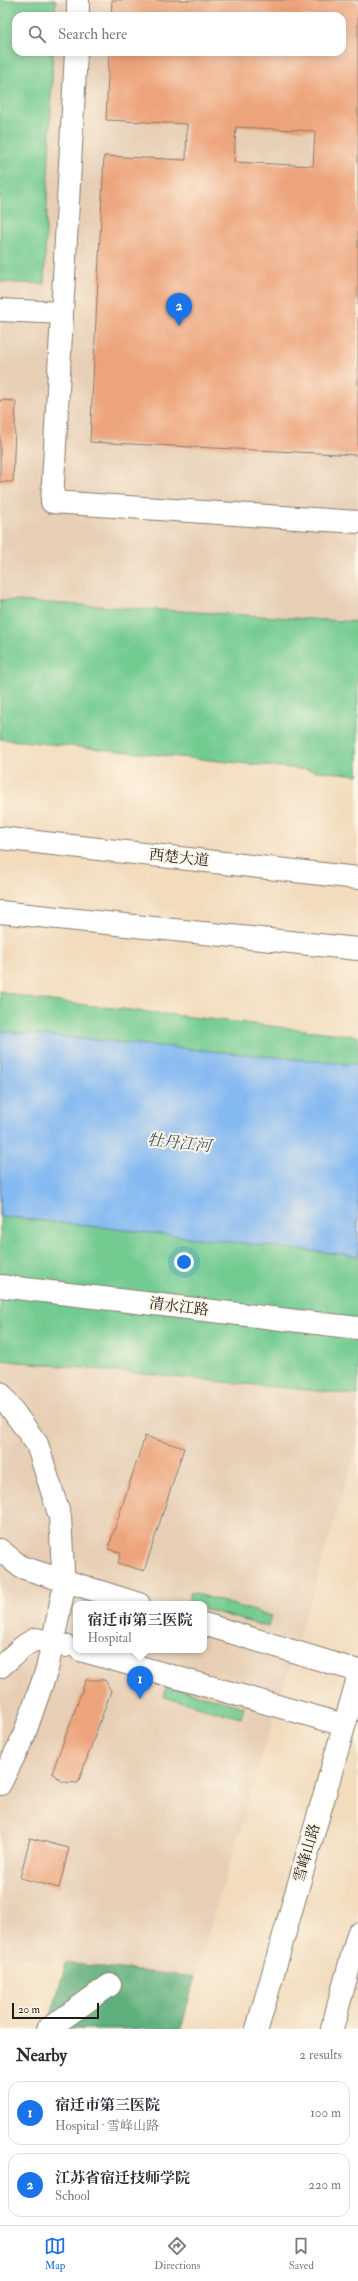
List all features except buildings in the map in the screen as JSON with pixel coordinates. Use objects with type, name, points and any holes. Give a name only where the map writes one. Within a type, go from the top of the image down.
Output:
[{"type":"main road","points":[[78,0],[78,12]]},
{"type":"main road","points":[[76,56],[52,502],[358,522]]},
{"type":"main road","points":[[0,310],[62,313]]},
{"type":"main road","name":"西楚大道","points":[[0,838],[358,878]]},
{"type":"main road","points":[[0,912],[358,949]]},
{"type":"main road","name":"清水江路","points":[[0,1286],[358,1328]]},
{"type":"main road","points":[[0,1394],[38,1444],[60,1517],[64,1581],[47,1669],[23,1738],[0,1784]]},
{"type":"main road","points":[[0,1550],[21,1567],[129,1601]]},
{"type":"main road","points":[[207,1625],[358,1671]]},
{"type":"main road","points":[[0,1667],[25,1645],[36,1639],[73,1648]]},
{"type":"main road","points":[[91,1653],[344,1725]]},
{"type":"main road","name":"雪峰山路","points":[[258,2029],[358,1678]]},
{"type":"main road","points":[[332,2029],[358,1934]]},
{"type":"main road","points":[[48,2029],[110,1985]]},
{"type":"shaded area","points":[[0,0],[358,0],[358,622],[0,600]]},
{"type":"shaded area","points":[[0,1360],[358,1395],[358,1443],[195,1977],[0,1955]]},
{"type":"green space","points":[[0,0],[56,0],[55,12],[12,12],[12,56],[53,56],[44,284],[0,282]]},
{"type":"green space","points":[[0,600],[358,622],[358,775],[0,739]]},
{"type":"green space","points":[[0,991],[34,999],[358,1036],[358,1395],[0,1360]]},
{"type":"green space","points":[[191,1592],[271,1616],[268,1627],[207,1610],[207,1601],[188,1601]]},
{"type":"green space","points":[[167,1686],[244,1707],[241,1718],[164,1697]]},
{"type":"green space","points":[[66,1963],[195,1977],[181,2029],[47,2029]]},
{"type":"water","name":"牡丹江河","points":[[0,1031],[358,1065],[358,1256],[0,1216]]},
{"type":"place","name":"江苏省宿迁技师学院","points":[[179,326]]},
{"type":"place","name":"宿迁市第三医院","points":[[140,1699]]}]
